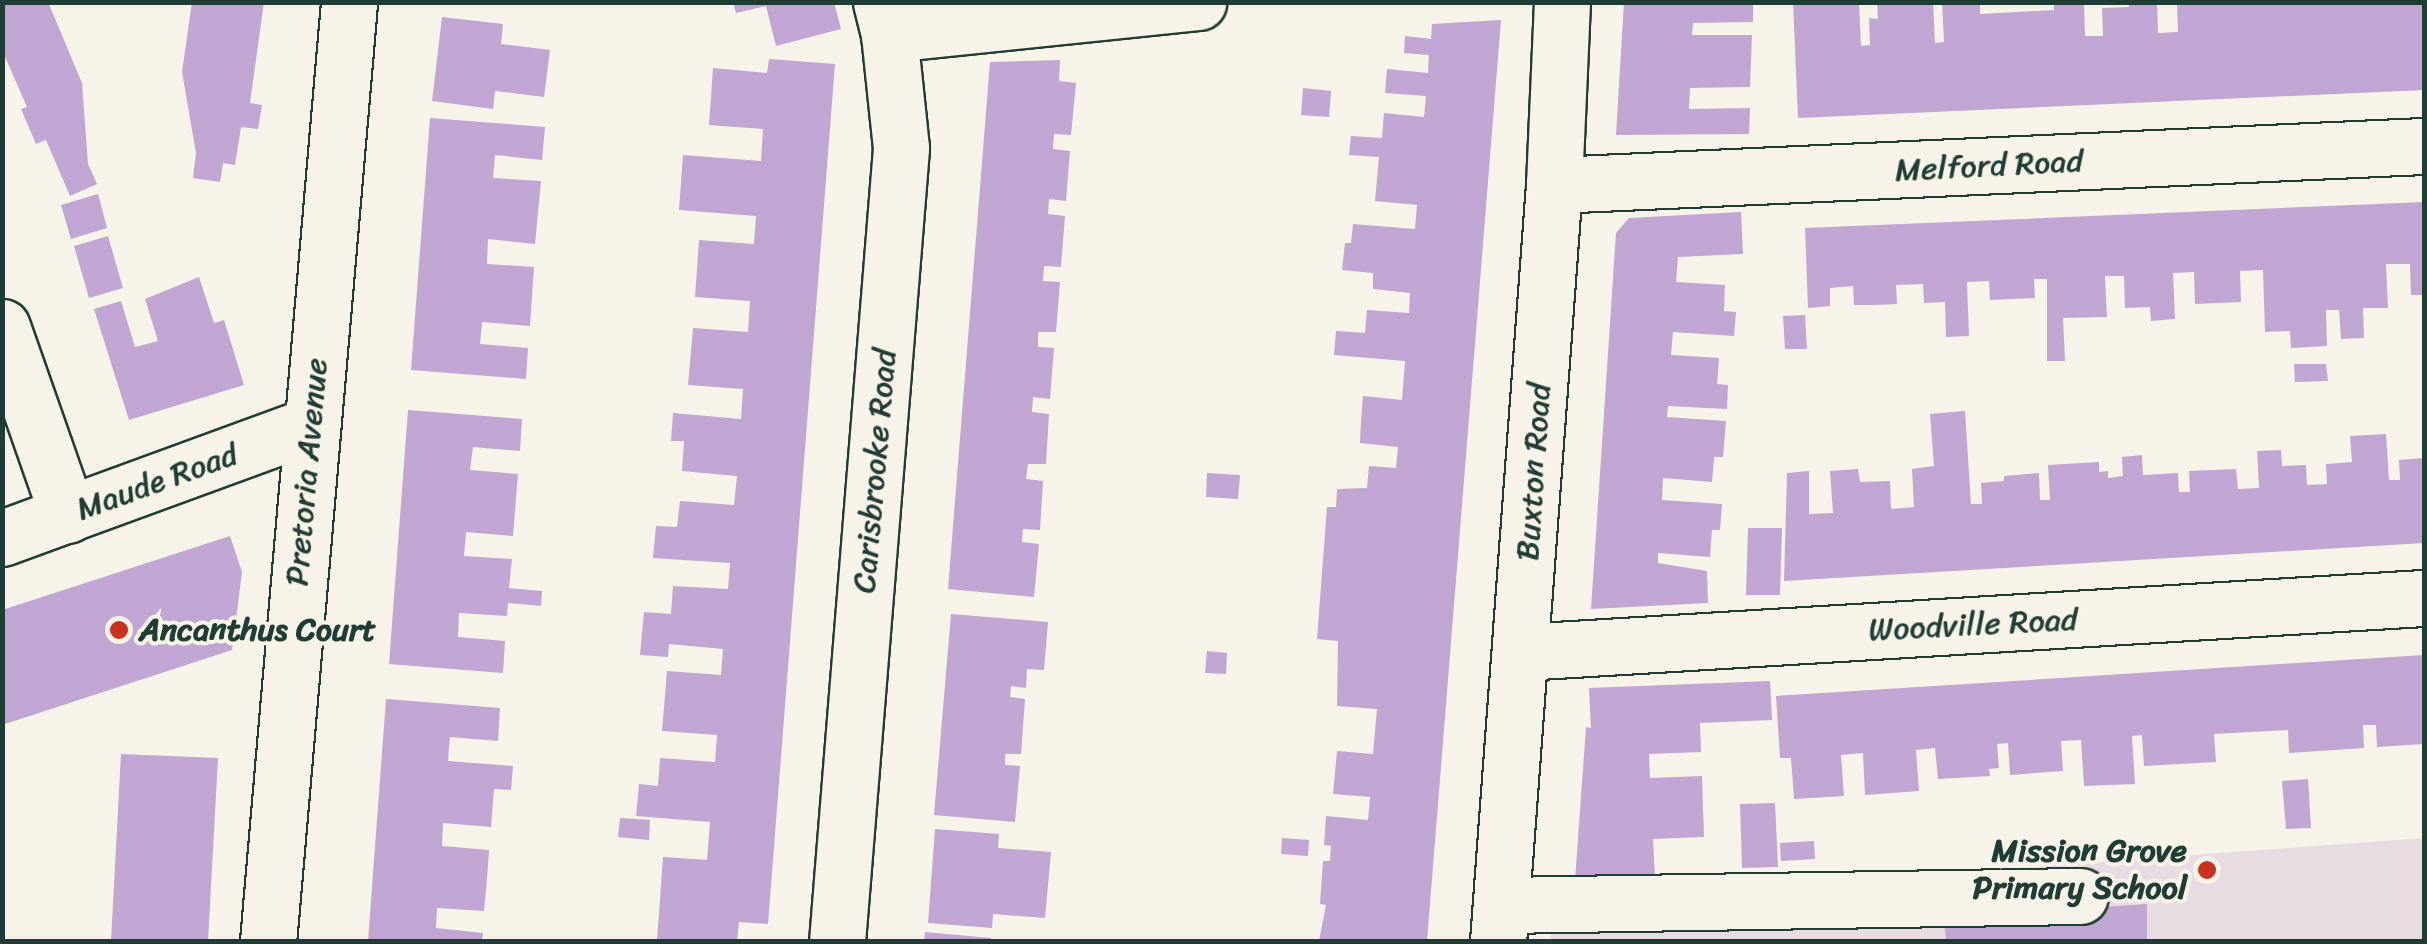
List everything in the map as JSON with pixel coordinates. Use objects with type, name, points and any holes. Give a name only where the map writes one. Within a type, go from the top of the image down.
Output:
[{"type":"street","name":"Pretoria Avenue","points":[[268,942],[349,2]]},
{"type":"street","points":[[886,18],[1198,2]]},
{"type":"street","name":"Buxton Road","points":[[1499,923],[1554,186],[1562,2]]},
{"type":"street","name":"Carisbrooke Road","points":[[837,942],[900,148],[886,18]]},
{"type":"street","name":"Melford Road","points":[[1554,186],[2424,146]]},
{"type":"street","points":[[2,327],[68,515]]},
{"type":"street","name":"Maude Road","points":[[2,538],[310,425]]},
{"type":"street","name":"Woodville Road","points":[[1522,652],[2424,598]]},
{"type":"street","points":[[1499,923],[2080,896]]},
{"type":"shaded area","name":"Mission Grove Primary School","points":[[2424,838],[2424,941],[1550,942],[1555,902]]},
{"type":"building","points":[[2,2],[48,2],[82,83],[88,164],[97,184],[70,196],[46,140],[36,144],[21,109],[27,107],[2,50]]},
{"type":"building","points":[[192,2],[264,2],[250,103],[262,105],[258,129],[241,127],[235,165],[223,163],[220,182],[193,178],[196,153],[182,72]]},
{"type":"building","points":[[733,2],[834,2],[841,29],[776,46],[766,6],[736,13]]},
{"type":"building","points":[[1624,2],[1753,2],[1753,22],[1693,23],[1692,35],[1752,35],[1750,87],[1690,88],[1689,109],[1750,108],[1749,134],[1616,135]]},
{"type":"building","points":[[1793,2],[1859,2],[1861,46],[1870,45],[1869,18],[1878,19],[1877,2],[1933,2],[1935,43],[1944,42],[1942,2],[1980,2],[1980,14],[2054,10],[2054,2],[2084,2],[2085,36],[2103,36],[2102,8],[2129,7],[2128,2],[2157,2],[2158,33],[2178,32],[2177,2],[2424,2],[2424,90],[1798,118]]},
{"type":"building","points":[[442,17],[503,24],[501,44],[550,50],[544,97],[495,91],[493,109],[432,101]]},
{"type":"building","points":[[1501,20],[1427,941],[1319,941],[1326,905],[1320,904],[1323,861],[1330,861],[1331,846],[1324,845],[1326,816],[1368,820],[1370,797],[1333,794],[1337,751],[1373,754],[1377,709],[1337,706],[1338,641],[1317,639],[1327,507],[1336,507],[1337,489],[1367,488],[1369,466],[1396,468],[1398,447],[1360,443],[1363,396],[1402,400],[1405,361],[1334,355],[1336,331],[1365,333],[1367,310],[1409,313],[1410,293],[1373,289],[1373,273],[1342,270],[1345,243],[1351,243],[1353,224],[1415,229],[1417,205],[1375,201],[1379,157],[1349,155],[1351,136],[1382,138],[1384,113],[1424,117],[1426,96],[1385,93],[1387,69],[1428,73],[1429,55],[1404,53],[1405,36],[1431,39],[1432,24]]},
{"type":"building","points":[[769,59],[835,64],[768,924],[739,922],[737,941],[657,941],[663,857],[707,860],[710,822],[636,816],[639,784],[658,786],[660,758],[715,762],[717,735],[662,731],[667,671],[721,675],[723,649],[669,644],[668,657],[640,655],[644,612],[671,614],[673,586],[728,589],[730,563],[653,558],[656,526],[677,527],[680,501],[734,505],[737,476],[682,471],[684,441],[671,441],[673,413],[741,419],[743,389],[688,385],[693,328],[748,332],[750,301],[695,297],[699,240],[754,244],[756,216],[679,210],[683,155],[761,161],[763,129],[709,125],[713,68],[767,73]]},
{"type":"building","points":[[1060,60],[1059,81],[1076,83],[1071,135],[1054,134],[1053,149],[1070,151],[1066,201],[1049,199],[1048,214],[1065,216],[1061,267],[1044,266],[1043,281],[1060,282],[1056,332],[1038,332],[1038,347],[1054,348],[1050,399],[1033,397],[1032,412],[1049,414],[1046,464],[1028,464],[1026,479],[1043,481],[1040,530],[1023,529],[1022,542],[1039,544],[1034,597],[948,589],[990,62]]},
{"type":"building","points":[[1303,88],[1331,91],[1329,117],[1301,115]]},
{"type":"building","points":[[430,118],[545,127],[542,160],[495,155],[493,178],[541,181],[535,244],[488,239],[487,264],[534,267],[530,326],[482,322],[480,344],[528,348],[526,379],[411,370]]},
{"type":"building","points":[[98,194],[107,228],[71,239],[61,205]]},
{"type":"building","points":[[2424,202],[2424,295],[2411,295],[2410,264],[2386,264],[2388,308],[2363,308],[2364,338],[2341,339],[2339,310],[2326,310],[2327,346],[2291,348],[2290,331],[2265,332],[2263,270],[2240,271],[2241,302],[2195,304],[2194,272],[2173,273],[2175,319],[2151,321],[2150,307],[2125,308],[2124,276],[2105,276],[2107,317],[2063,318],[2065,361],[2047,361],[2047,279],[2034,279],[2035,298],[1990,300],[1989,281],[1967,282],[1969,336],[1946,337],[1945,302],[1924,303],[1923,284],[1896,285],[1897,304],[1876,305],[1854,305],[1853,286],[1830,288],[1830,306],[1808,308],[1805,228]]},
{"type":"building","points":[[1741,212],[1743,254],[1678,257],[1676,282],[1725,285],[1724,311],[1736,312],[1734,336],[1673,332],[1671,355],[1719,358],[1717,384],[1728,385],[1727,409],[1668,406],[1667,417],[1726,421],[1723,457],[1714,457],[1712,482],[1663,478],[1662,500],[1722,504],[1720,530],[1712,530],[1710,557],[1658,553],[1658,563],[1707,571],[1708,603],[1591,609],[1616,233],[1629,218]]},
{"type":"building","points":[[108,236],[123,288],[89,298],[74,246]]},
{"type":"building","points":[[199,277],[214,323],[224,320],[244,385],[129,420],[94,309],[121,301],[135,347],[158,341],[145,299]]},
{"type":"building","points":[[1805,315],[1807,349],[1785,349],[1783,316]]},
{"type":"building","points":[[2294,364],[2326,364],[2328,381],[2295,382]]},
{"type":"building","points":[[408,410],[522,419],[520,451],[473,447],[470,470],[518,474],[513,536],[466,532],[464,556],[512,559],[509,588],[542,591],[541,606],[508,603],[507,616],[459,613],[458,637],[505,641],[503,673],[389,664]]},
{"type":"building","points":[[1965,411],[1971,504],[1982,504],[1981,483],[2039,473],[2040,500],[2050,500],[2048,465],[2099,462],[2099,472],[2108,471],[2108,478],[2123,476],[2122,457],[2142,455],[2143,475],[2178,473],[2179,492],[2190,492],[2189,471],[2236,469],[2238,489],[2259,488],[2257,451],[2281,450],[2282,466],[2306,465],[2307,485],[2327,484],[2326,464],[2352,462],[2350,436],[2386,434],[2389,480],[2400,480],[2399,460],[2424,458],[2424,543],[1784,581],[1787,473],[1809,471],[1809,514],[1833,513],[1830,471],[1858,469],[1860,482],[1890,481],[1891,509],[1914,507],[1912,469],[1934,466],[1930,414]]},
{"type":"building","points":[[1207,473],[1240,475],[1238,499],[1206,497]]},
{"type":"building","points":[[1748,528],[1782,528],[1780,595],[1746,595]]},
{"type":"building","name":"Ancanthus Court","points":[[230,536],[242,572],[232,650],[2,725],[2,610]]},
{"type":"building","points":[[951,614],[1048,622],[1044,670],[1027,669],[1026,688],[1011,686],[1010,697],[1025,699],[1021,754],[1005,754],[1005,765],[1020,766],[1015,822],[934,815]]},
{"type":"building","points":[[1207,651],[1227,653],[1226,674],[1205,673]]},
{"type":"building","points":[[2424,655],[2424,744],[2377,747],[2376,725],[2363,725],[2364,748],[2289,753],[2288,730],[2214,734],[2216,762],[2144,766],[2142,735],[2132,736],[2135,784],[2084,786],[2081,740],[2061,741],[2063,771],[2010,775],[2008,743],[1997,744],[1999,768],[1989,769],[1990,776],[1938,779],[1935,748],[1916,750],[1919,791],[1865,795],[1863,753],[1841,755],[1844,796],[1794,799],[1791,758],[1780,758],[1776,696]]},
{"type":"building","points":[[1770,681],[1772,720],[1700,723],[1701,752],[1649,754],[1650,778],[1702,776],[1704,837],[1653,839],[1655,877],[1575,880],[1586,727],[1591,728],[1589,688]]},
{"type":"building","points":[[386,699],[500,708],[498,741],[450,737],[448,761],[513,766],[511,790],[494,789],[491,827],[443,823],[442,846],[489,850],[484,911],[437,908],[436,928],[483,933],[482,941],[368,941]]},
{"type":"building","points":[[121,754],[218,758],[208,941],[111,941]]},
{"type":"building","points":[[2308,779],[2311,828],[2286,829],[2282,781]]},
{"type":"building","points":[[1775,803],[1778,867],[1742,868],[1740,804]]},
{"type":"building","points":[[620,818],[650,820],[649,840],[618,837]]},
{"type":"building","points":[[935,829],[999,834],[998,848],[1051,852],[1045,918],[993,914],[992,928],[928,923]]},
{"type":"building","points":[[1282,838],[1309,840],[1308,856],[1281,854]]},
{"type":"building","points":[[1814,841],[1815,859],[1781,861],[1780,843]]},
{"type":"building","points":[[2147,904],[2147,941],[1946,941],[1944,917]]},
{"type":"building","points":[[925,932],[991,938],[991,941],[924,941]]},
{"type":"place","name":"Ancanthus Court","points":[[119,630]]},
{"type":"place","name":"Mission Grove Primary School","points":[[2207,870]]}]
